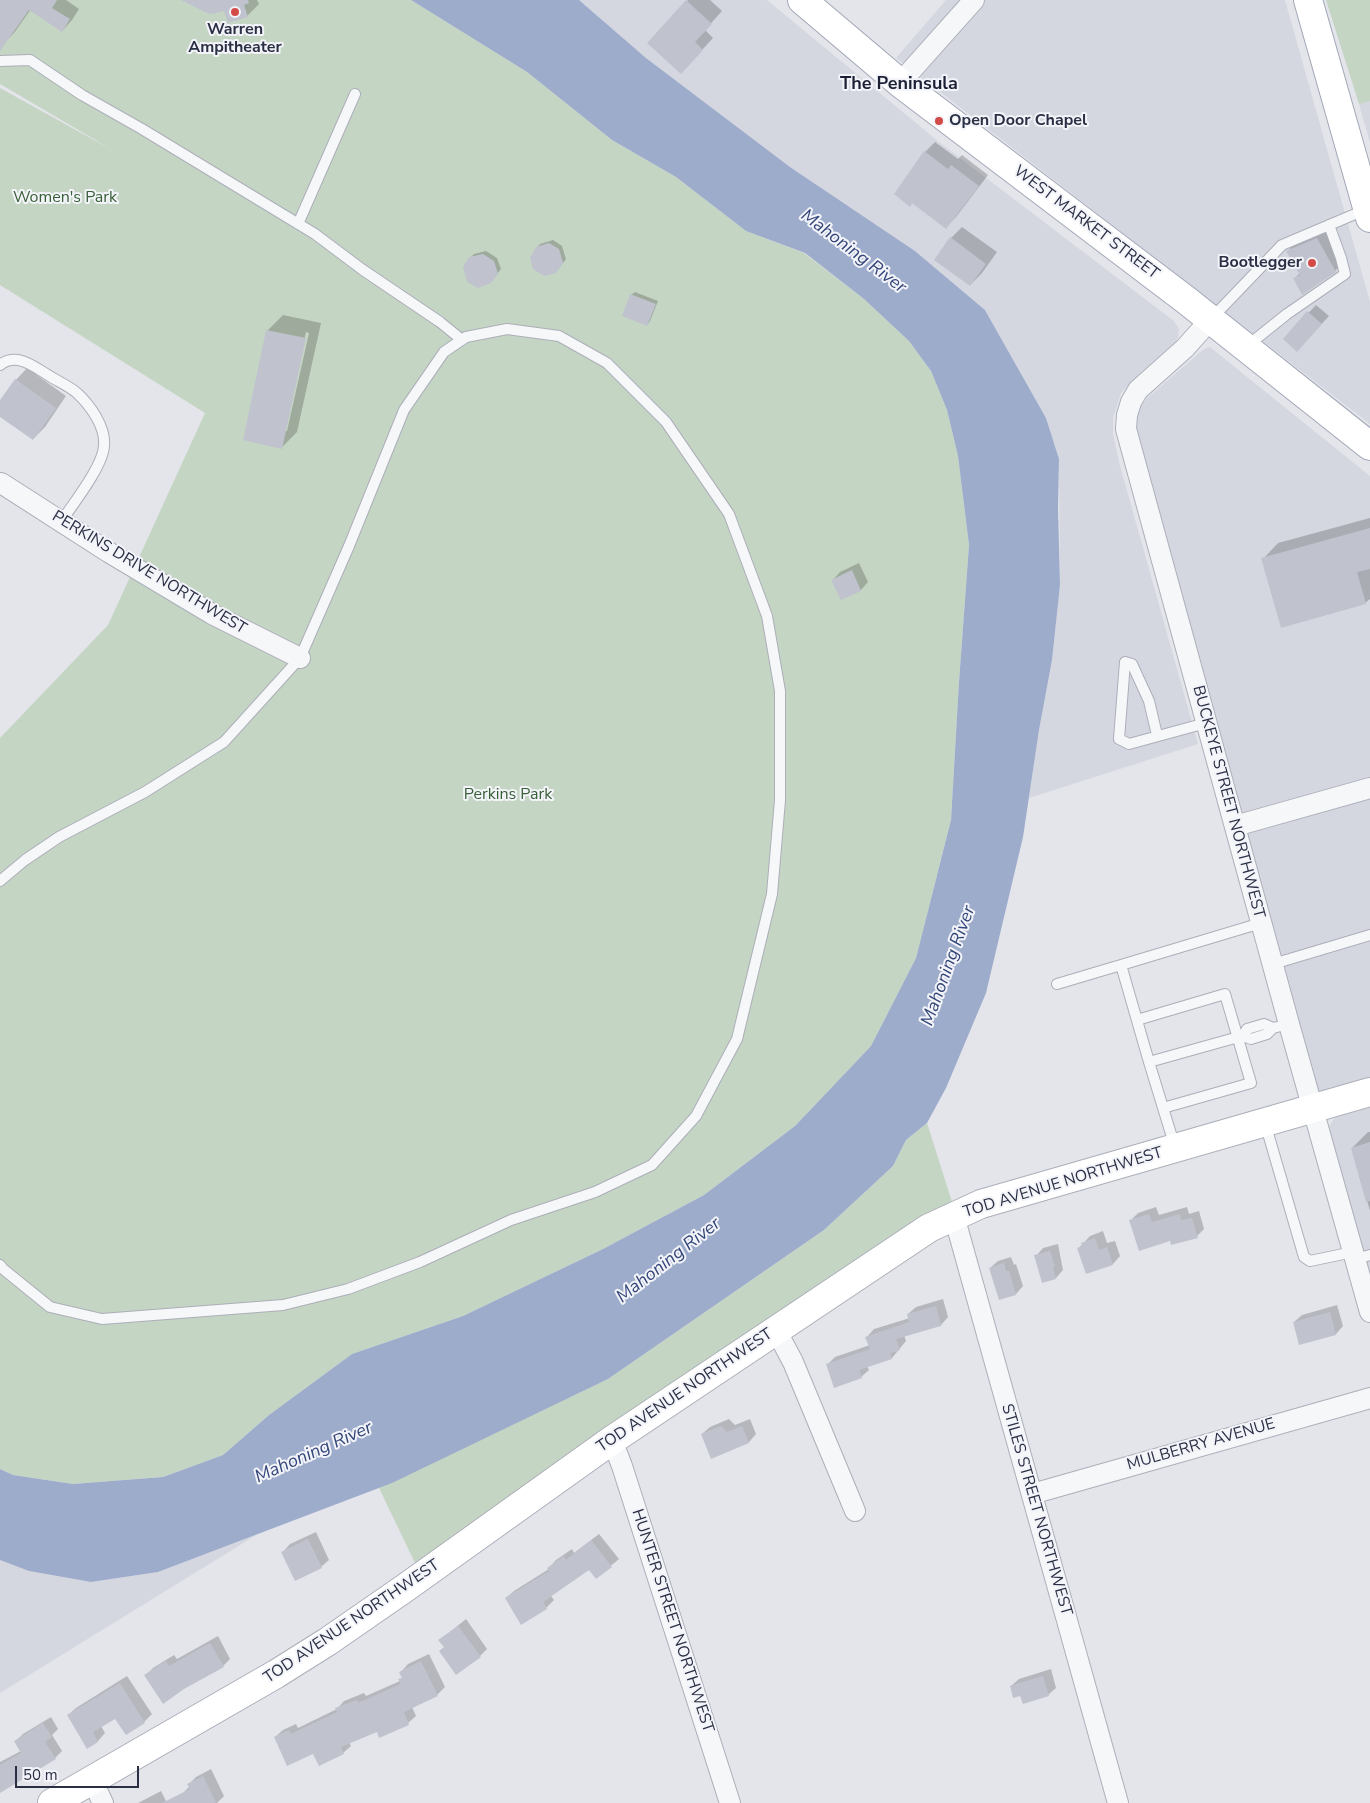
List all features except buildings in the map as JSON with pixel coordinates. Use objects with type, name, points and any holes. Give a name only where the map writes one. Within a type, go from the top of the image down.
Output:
[{"type":"main road","name":"WEST MARKET STREET","points":[[802,0],[900,83],[1110,241],[1370,446]]},
{"type":"main road","points":[[1308,0],[1369,213]]},
{"type":"main road","name":"TOD AVENUE NORTHWEST","points":[[52,1803],[98,1792],[327,1642],[612,1440],[929,1228],[981,1204],[1370,1092]]},
{"type":"street","points":[[900,83],[974,0]]},
{"type":"street","name":"BUCKEYE STREET NORTHWEST","points":[[1210,320],[1185,348],[1138,390],[1131,402],[1127,415],[1126,429],[1273,964],[1281,1026],[1313,1108],[1360,1255],[1370,1311]]},
{"type":"street","name":"PERKINS DRIVE NORTHWEST","points":[[0,485],[212,614],[300,658]]},
{"type":"street","points":[[1235,826],[1370,788]]},
{"type":"street","name":"STILES STREET NORTHWEST","points":[[954,1216],[1118,1803]]},
{"type":"street","points":[[776,1330],[793,1362],[854,1511]]},
{"type":"street","name":"MULBERRY AVENUE","points":[[1032,1494],[1370,1398]]},
{"type":"street","name":"HUNTER STREET NORTHWEST","points":[[612,1440],[730,1803]]},
{"type":"lane","points":[[0,61],[30,60],[82,95],[142,129],[315,234],[363,270],[440,322],[462,340]]},
{"type":"lane","points":[[298,224],[355,94]]},
{"type":"lane","points":[[1210,320],[1282,245],[1329,225],[1369,213]]},
{"type":"lane","points":[[1246,347],[1287,314],[1345,274],[1329,225]]},
{"type":"lane","points":[[0,880],[59,837],[145,792],[224,742],[300,658],[349,546],[404,410],[444,352],[466,337],[507,329],[559,336],[606,363],[666,422],[729,514],[767,616],[780,690],[780,800],[772,894],[737,1039],[696,1116],[652,1165],[595,1192],[512,1220],[420,1262],[348,1289],[283,1305],[102,1320],[50,1307],[0,1265]]},
{"type":"lane","points":[[0,365],[13,359],[21,360],[46,373],[76,392],[89,406],[101,427],[105,445],[101,461],[61,522]]},
{"type":"lane","points":[[1157,735],[1149,701],[1132,664],[1125,662],[1120,739],[1129,744],[1206,723]]},
{"type":"lane","points":[[1056,984],[1261,923]]},
{"type":"lane","points":[[1273,964],[1370,935]]},
{"type":"lane","points":[[1121,965],[1176,1148]]},
{"type":"lane","points":[[1137,1020],[1225,994],[1240,1036],[1251,1083],[1163,1108]]},
{"type":"lane","points":[[1149,1062],[1240,1036],[1247,1029],[1264,1024],[1281,1026]]},
{"type":"lane","points":[[1265,1122],[1304,1257],[1310,1261],[1360,1255]]},
{"type":"shaded area","points":[[579,0],[767,0],[939,142],[1174,321],[1179,329],[1178,338],[1121,393],[1113,418],[1113,434],[1119,462],[1198,744],[1029,798],[1052,660],[1060,585],[1059,459],[1046,418],[1013,359],[985,310],[915,251],[787,165],[646,58]]},
{"type":"shaded area","points":[[946,0],[1285,0],[1370,302],[1370,424],[896,58]]},
{"type":"shaded area","points":[[1370,100],[1370,143],[1359,104]]},
{"type":"shaded area","points":[[1210,347],[1370,476],[1370,1081],[1320,1094],[1314,1082],[1135,433],[1139,409],[1147,398],[1204,349]]},
{"type":"shaded area","points":[[1370,1106],[1370,1288],[1328,1129],[1338,1112]]},
{"type":"shaded area","points":[[258,1534],[0,1693],[0,1560],[29,1571],[91,1582],[158,1572]]},
{"type":"green space","name":"Perkins Park","points":[[0,0],[411,0],[527,72],[612,140],[676,177],[746,231],[804,253],[864,299],[909,341],[931,371],[947,410],[958,456],[969,545],[951,820],[916,958],[871,1046],[795,1126],[704,1195],[603,1249],[463,1316],[352,1354],[269,1415],[223,1455],[163,1477],[73,1484],[13,1475],[0,1469],[0,738],[108,625],[205,413],[0,285],[0,88],[114,151],[0,84]]},
{"type":"green space","points":[[1326,0],[1370,0],[1370,101],[1359,104]]},
{"type":"green space","points":[[927,1123],[953,1205],[930,1214],[415,1563],[379,1488],[608,1379],[824,1230],[893,1166],[906,1140]]},
{"type":"water","name":"Mahoning River","points":[[411,0],[579,0],[646,58],[790,167],[915,251],[985,310],[1046,418],[1059,459],[1060,585],[1052,660],[1039,730],[1023,837],[986,993],[946,1088],[927,1123],[906,1140],[893,1166],[824,1230],[608,1379],[392,1483],[158,1572],[91,1582],[29,1571],[0,1560],[0,1469],[13,1475],[73,1484],[163,1477],[223,1455],[269,1415],[352,1354],[463,1316],[603,1249],[704,1195],[795,1126],[871,1046],[916,958],[951,820],[969,545],[958,456],[947,410],[931,371],[909,341],[864,299],[805,253],[746,231],[676,177],[612,140],[527,72]]},
{"type":"place","name":"Warren Ampitheater","points":[[235,12]]},
{"type":"place","name":"Open Door Chapel","points":[[939,121]]},
{"type":"place","name":"Bootlegger","points":[[1312,263]]},
{"type":"district","name":"The Peninsula","points":[[899,85]]},
{"type":"park label","name":"Women's Park","points":[[65,198]]}]
